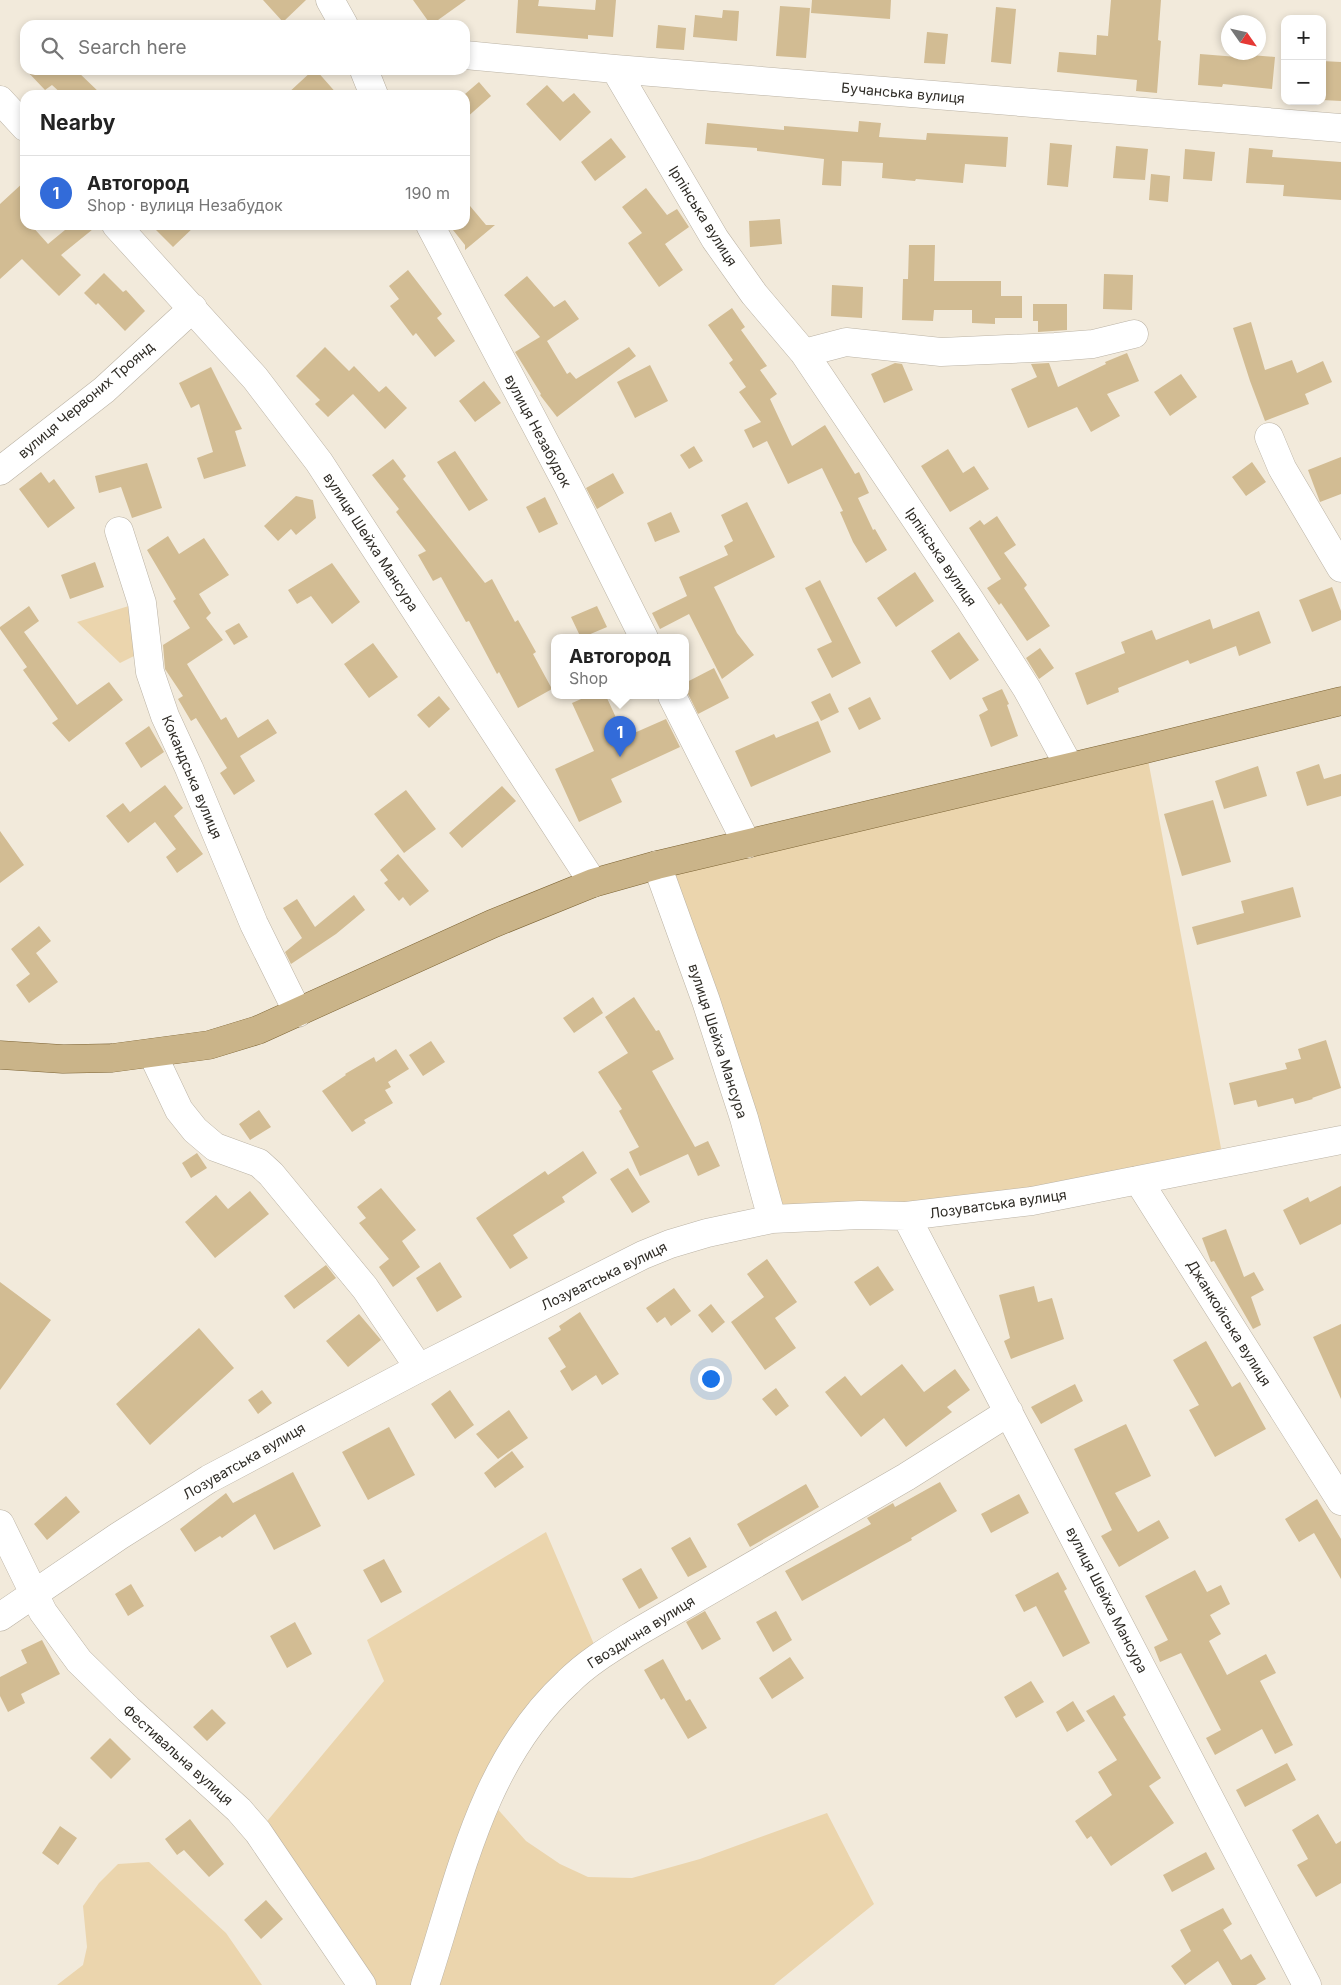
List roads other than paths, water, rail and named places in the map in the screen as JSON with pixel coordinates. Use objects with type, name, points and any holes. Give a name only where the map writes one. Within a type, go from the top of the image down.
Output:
[{"type":"main road","points":[[4,1052],[64,1059],[112,1058],[209,1045],[258,1030],[483,928],[593,883],[657,865],[1341,701]]},
{"type":"street","points":[[330,0],[341,20]]},
{"type":"street","name":"Бучанська вулиця","points":[[470,55],[1341,128]]},
{"type":"street","name":"Ірпінська вулиця","points":[[615,69],[715,240],[754,294],[804,353],[970,600],[1027,689],[1070,766]]},
{"type":"street","points":[[366,75],[372,90]]},
{"type":"street","points":[[0,100],[20,122]]},
{"type":"street","name":"вулиця Шейха Мансура","points":[[121,230],[255,378],[319,462],[593,883]]},
{"type":"street","name":"вулиця Незабудок","points":[[433,230],[568,486],[642,634]]},
{"type":"street","name":"вулиця Червоних Троянд","points":[[0,471],[104,390],[193,308]]},
{"type":"street","points":[[804,353],[846,342],[941,352],[1093,344],[1134,334]]},
{"type":"street","points":[[1268,437],[1282,468],[1341,568]]},
{"type":"street","name":"Кокандська вулиця","points":[[119,531],[142,603],[150,672],[165,716],[189,768],[254,924],[298,1013]]},
{"type":"street","points":[[674,699],[747,844]]},
{"type":"street","name":"вулиця Шейха Мансура","points":[[657,865],[706,1001],[744,1118],[772,1219]]},
{"type":"street","points":[[152,1053],[179,1110],[195,1130],[215,1146],[259,1163],[271,1174],[364,1288],[419,1368]]},
{"type":"street","name":"Лозуватська вулиця","points":[[0,1616],[119,1536],[210,1479],[299,1430],[419,1368],[643,1255],[670,1244],[707,1233],[772,1219],[860,1215],[906,1216],[1032,1201],[1341,1140]]},
{"type":"street","name":"Джанкойська вулиця","points":[[1138,1180],[1331,1464],[1341,1501]]},
{"type":"street","name":"вулиця Шейха Мансура","points":[[906,1216],[1307,1985]]},
{"type":"street","name":"Гвоздична вулиця","points":[[425,1985],[463,1861],[487,1797],[503,1766],[532,1720],[567,1682],[599,1656],[636,1633],[906,1477],[1009,1412]]},
{"type":"street","name":"Фестивальна вулиця","points":[[0,1524],[43,1612],[79,1661],[128,1709],[239,1810],[258,1832],[362,1985]]},
{"type":"place","name":"Автогород","points":[[620,757]]}]
